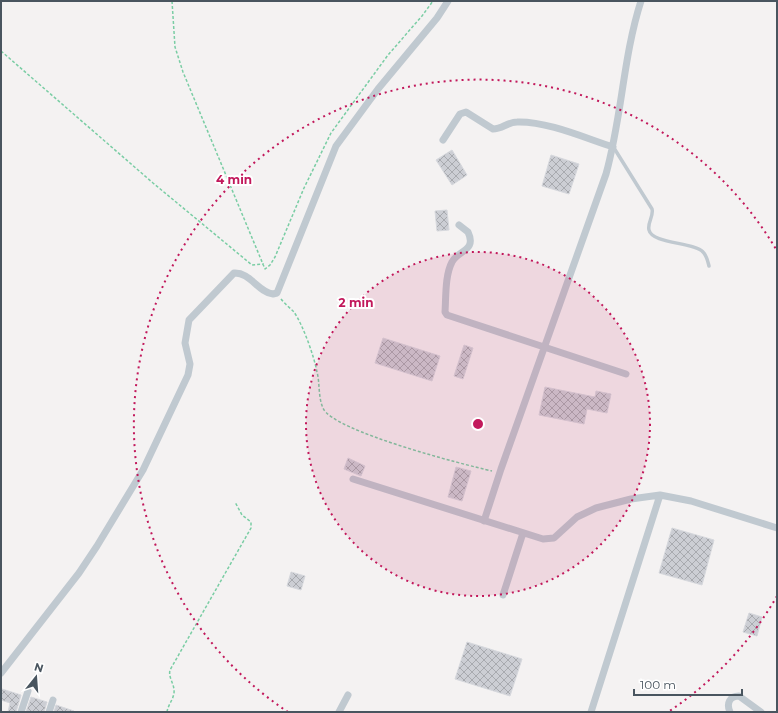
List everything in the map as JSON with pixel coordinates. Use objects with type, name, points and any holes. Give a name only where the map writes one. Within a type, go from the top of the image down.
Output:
[{"type":"street","points":[[1,673],[79,573],[119,511],[143,470],[188,376],[190,364],[185,343],[189,320],[234,273],[245,275],[265,292],[276,294],[336,146],[378,89],[437,18],[448,1]]},
{"type":"street","points":[[484,521],[499,473],[606,174],[613,147],[631,39],[641,1]]},
{"type":"street","points":[[443,140],[460,114],[466,112],[494,129],[513,122],[527,122],[613,147]]},
{"type":"street","points":[[459,225],[468,232],[470,243],[465,252],[455,258],[451,266],[446,313],[626,374]]},
{"type":"street","points":[[353,479],[542,539],[552,539],[584,513],[619,502],[660,495],[691,501],[777,528]]},
{"type":"street","points":[[591,712],[660,495]]},
{"type":"street","points":[[502,595],[523,533]]},
{"type":"street","points":[[21,712],[28,691]]},
{"type":"street","points":[[339,712],[348,694]]},
{"type":"street","points":[[730,712],[728,704],[730,699],[732,697],[739,696],[761,712]]},
{"type":"street","points":[[49,712],[53,700]]},
{"type":"lane","points":[[613,147],[652,209],[649,230],[650,233],[662,239],[699,249],[705,254],[709,266]]},
{"type":"path","points":[[172,1],[175,46],[183,72],[266,268]]},
{"type":"path","points":[[1,51],[153,183],[252,265],[264,264]]},
{"type":"path","points":[[276,294],[294,312],[300,323],[315,364],[322,405],[328,415],[368,434],[405,448],[499,473]]},
{"type":"path","points":[[167,712],[174,693],[174,686],[169,675],[171,668],[251,528],[251,522],[242,515],[235,502]]},
{"type":"building","points":[[452,150],[467,175],[452,185],[436,160]]},
{"type":"building","points":[[551,155],[579,164],[569,194],[542,186]]},
{"type":"building","points":[[447,210],[449,230],[437,231],[435,211]]},
{"type":"building","points":[[383,338],[440,356],[432,381],[375,363]]},
{"type":"building","points":[[464,345],[473,348],[463,379],[454,376]]},
{"type":"building","points":[[545,387],[595,397],[596,391],[611,394],[607,413],[587,409],[584,424],[539,415]]},
{"type":"building","points":[[348,458],[365,466],[361,476],[344,469]]},
{"type":"building","points":[[456,467],[471,471],[462,501],[448,497]]},
{"type":"building","points":[[672,528],[714,540],[702,585],[659,573]]},
{"type":"building","points":[[291,572],[305,576],[301,590],[287,586]]},
{"type":"building","points":[[749,613],[762,617],[757,636],[743,632]]},
{"type":"building","points":[[467,642],[522,659],[510,696],[455,679]]},
{"type":"building","points":[[2,689],[21,695],[16,712],[8,712],[10,703],[1,700]]},
{"type":"building","points":[[31,697],[47,702],[44,712],[26,712]]},
{"type":"building","points":[[56,705],[74,711],[74,712],[54,712]]}]
